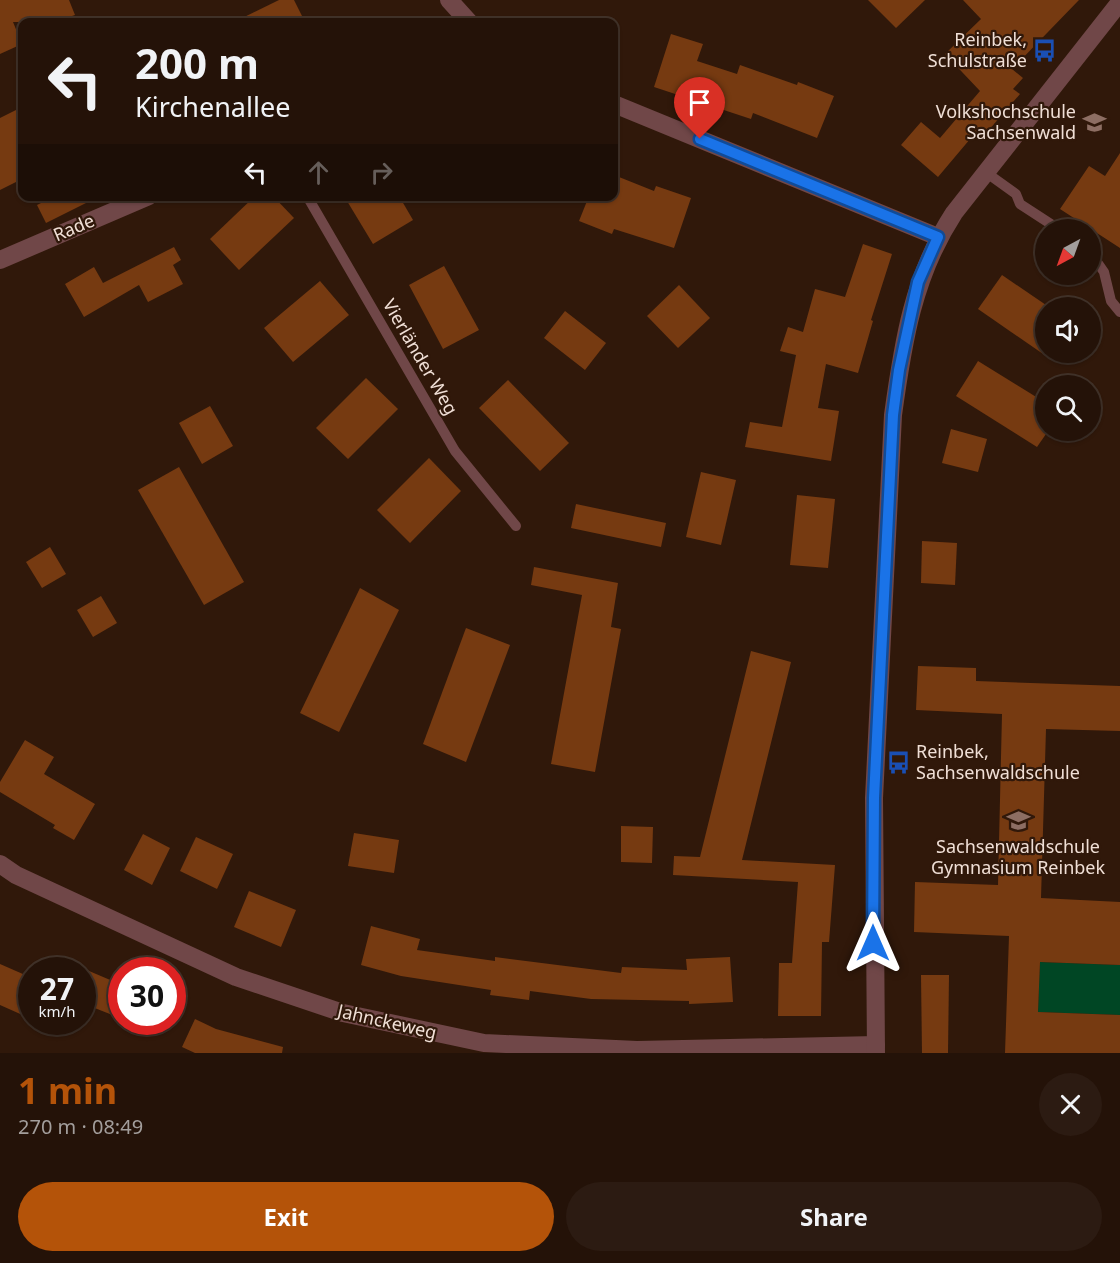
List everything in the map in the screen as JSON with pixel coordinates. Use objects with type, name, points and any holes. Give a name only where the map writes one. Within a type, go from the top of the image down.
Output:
[{"type":"street","points":[[448,0],[465,18]]},
{"type":"street","points":[[876,1049],[874,798],[893,415],[899,370],[918,282],[938,237],[984,171],[1069,69],[1120,2]]},
{"type":"street","points":[[618,106],[938,237]]},
{"type":"street","name":"Rade","points":[[0,259],[137,201]]},
{"type":"street","name":"Jahnckeweg","points":[[0,864],[16,875],[236,977],[343,1013],[484,1043],[637,1050],[876,1049]]},
{"type":"lane","points":[[984,171],[1016,194],[1020,204],[1043,219]]},
{"type":"lane","name":"Vierländer Weg","points":[[310,201],[455,451],[516,526]]},
{"type":"lane","points":[[1101,268],[1111,300],[1120,312]]},
{"type":"green space","points":[[1040,962],[1120,965],[1120,1015],[1038,1012]]},
{"type":"building","points":[[0,0],[69,0],[75,15],[66,18],[18,18],[18,22],[13,22],[18,34],[18,46],[0,54]]},
{"type":"building","points":[[279,0],[294,0],[303,18],[242,18]]},
{"type":"building","points":[[868,0],[925,0],[896,28]]},
{"type":"building","points":[[963,0],[1079,0],[1012,69],[1023,78],[1013,89],[1020,94],[982,138],[976,132],[938,177],[901,145],[921,122],[940,138],[980,91],[945,54],[981,19]]},
{"type":"building","points":[[671,34],[703,44],[697,61],[737,74],[740,65],[797,85],[798,82],[834,96],[817,138],[753,113],[751,119],[654,87]]},
{"type":"building","points":[[18,109],[18,181],[0,190],[0,118]]},
{"type":"building","points":[[1120,153],[1120,248],[1101,236],[1101,219],[1075,219],[1060,209],[1089,166],[1105,176]]},
{"type":"building","points":[[618,177],[654,191],[656,186],[691,198],[674,248],[614,229],[612,234],[579,221],[587,201],[618,201]]},
{"type":"building","points":[[45,201],[90,201],[46,223],[37,205]]},
{"type":"building","points":[[250,201],[278,201],[294,218],[239,270],[210,239]]},
{"type":"building","points":[[347,201],[402,201],[413,220],[373,244]]},
{"type":"building","points":[[863,244],[892,254],[871,320],[873,321],[858,373],[826,364],[818,408],[839,411],[831,461],[745,447],[750,422],[782,427],[796,355],[780,351],[788,327],[803,332],[815,289],[845,297]]},
{"type":"building","points":[[174,247],[181,260],[173,265],[183,284],[148,302],[139,285],[84,317],[65,284],[94,267],[103,283]]},
{"type":"building","points":[[444,266],[479,330],[443,349],[409,285]]},
{"type":"building","points":[[1002,275],[1035,298],[1035,348],[978,309]]},
{"type":"building","points":[[320,281],[349,315],[293,362],[264,328]]},
{"type":"building","points":[[679,285],[710,318],[678,348],[647,316]]},
{"type":"building","points":[[565,311],[606,343],[585,370],[544,338]]},
{"type":"building","points":[[978,361],[1035,396],[1035,441],[1041,441],[1037,447],[956,396]]},
{"type":"building","points":[[366,378],[398,409],[348,459],[316,428]]},
{"type":"building","points":[[508,380],[569,443],[540,471],[479,408]]},
{"type":"building","points":[[210,406],[233,446],[202,464],[179,423]]},
{"type":"building","points":[[951,429],[987,439],[978,472],[942,463]]},
{"type":"building","points":[[429,458],[461,491],[410,543],[377,510]]},
{"type":"building","points":[[179,467],[244,582],[204,605],[138,490]]},
{"type":"building","points":[[701,472],[736,480],[721,545],[686,537]]},
{"type":"building","points":[[797,495],[835,499],[828,568],[790,565]]},
{"type":"building","points":[[576,504],[666,523],[661,547],[571,528]]},
{"type":"building","points":[[922,541],[957,543],[955,585],[921,583]]},
{"type":"building","points":[[50,547],[66,574],[42,588],[26,562]]},
{"type":"building","points":[[534,567],[618,583],[611,627],[621,629],[595,772],[551,764],[582,595],[531,585]]},
{"type":"building","points":[[360,588],[399,610],[339,732],[300,713]]},
{"type":"building","points":[[101,596],[117,623],[93,637],[77,610]]},
{"type":"building","points":[[466,628],[510,645],[466,762],[423,744]]},
{"type":"building","points":[[751,651],[791,662],[742,860],[835,865],[829,942],[822,942],[821,1016],[778,1016],[779,963],[792,963],[798,882],[673,875],[674,856],[700,857]]},
{"type":"building","points":[[918,666],[976,668],[976,681],[1120,686],[1120,731],[1046,729],[1041,898],[1120,902],[1120,965],[1040,962],[1038,1012],[1120,1015],[1120,1053],[1005,1053],[1009,936],[914,932],[915,882],[998,885],[1002,714],[916,710]]},
{"type":"building","points":[[25,740],[54,757],[44,774],[95,804],[74,840],[53,828],[55,825],[0,792],[0,782]]},
{"type":"building","points":[[621,826],[653,827],[652,863],[621,862]]},
{"type":"building","points":[[354,833],[399,840],[394,873],[348,866]]},
{"type":"building","points":[[143,834],[170,848],[152,885],[124,870]]},
{"type":"building","points":[[196,837],[233,854],[217,889],[180,871]]},
{"type":"building","points":[[249,891],[296,910],[281,947],[234,927]]},
{"type":"building","points":[[371,926],[420,939],[417,950],[495,961],[495,957],[621,973],[622,967],[687,970],[686,959],[730,957],[733,1002],[689,1004],[689,1001],[591,999],[530,991],[529,1000],[490,995],[491,990],[401,976],[361,965]]},
{"type":"building","points":[[0,964],[18,972],[18,1013],[0,1005]]},
{"type":"building","points":[[96,974],[108,979],[108,1013],[96,1009]]},
{"type":"building","points":[[921,975],[949,975],[948,1053],[922,1053]]},
{"type":"building","points":[[195,1019],[216,1029],[283,1047],[282,1053],[195,1053],[182,1047]]},
{"type":"place","name":"Reinbek, Schulstraße","points":[[1045,50]]},
{"type":"place","name":"Volkshochschule Sachsenwald","points":[[1094,122]]},
{"type":"place","name":"Reinbek, Sachsenwaldschule","points":[[898,762]]},
{"type":"place","name":"Sachsenwaldschule Gymnasium Reinbek","points":[[1018,821]]},
{"type":"route","points":[[700,139],[938,237],[918,282],[899,370],[893,415],[874,798],[873,943]]}]
